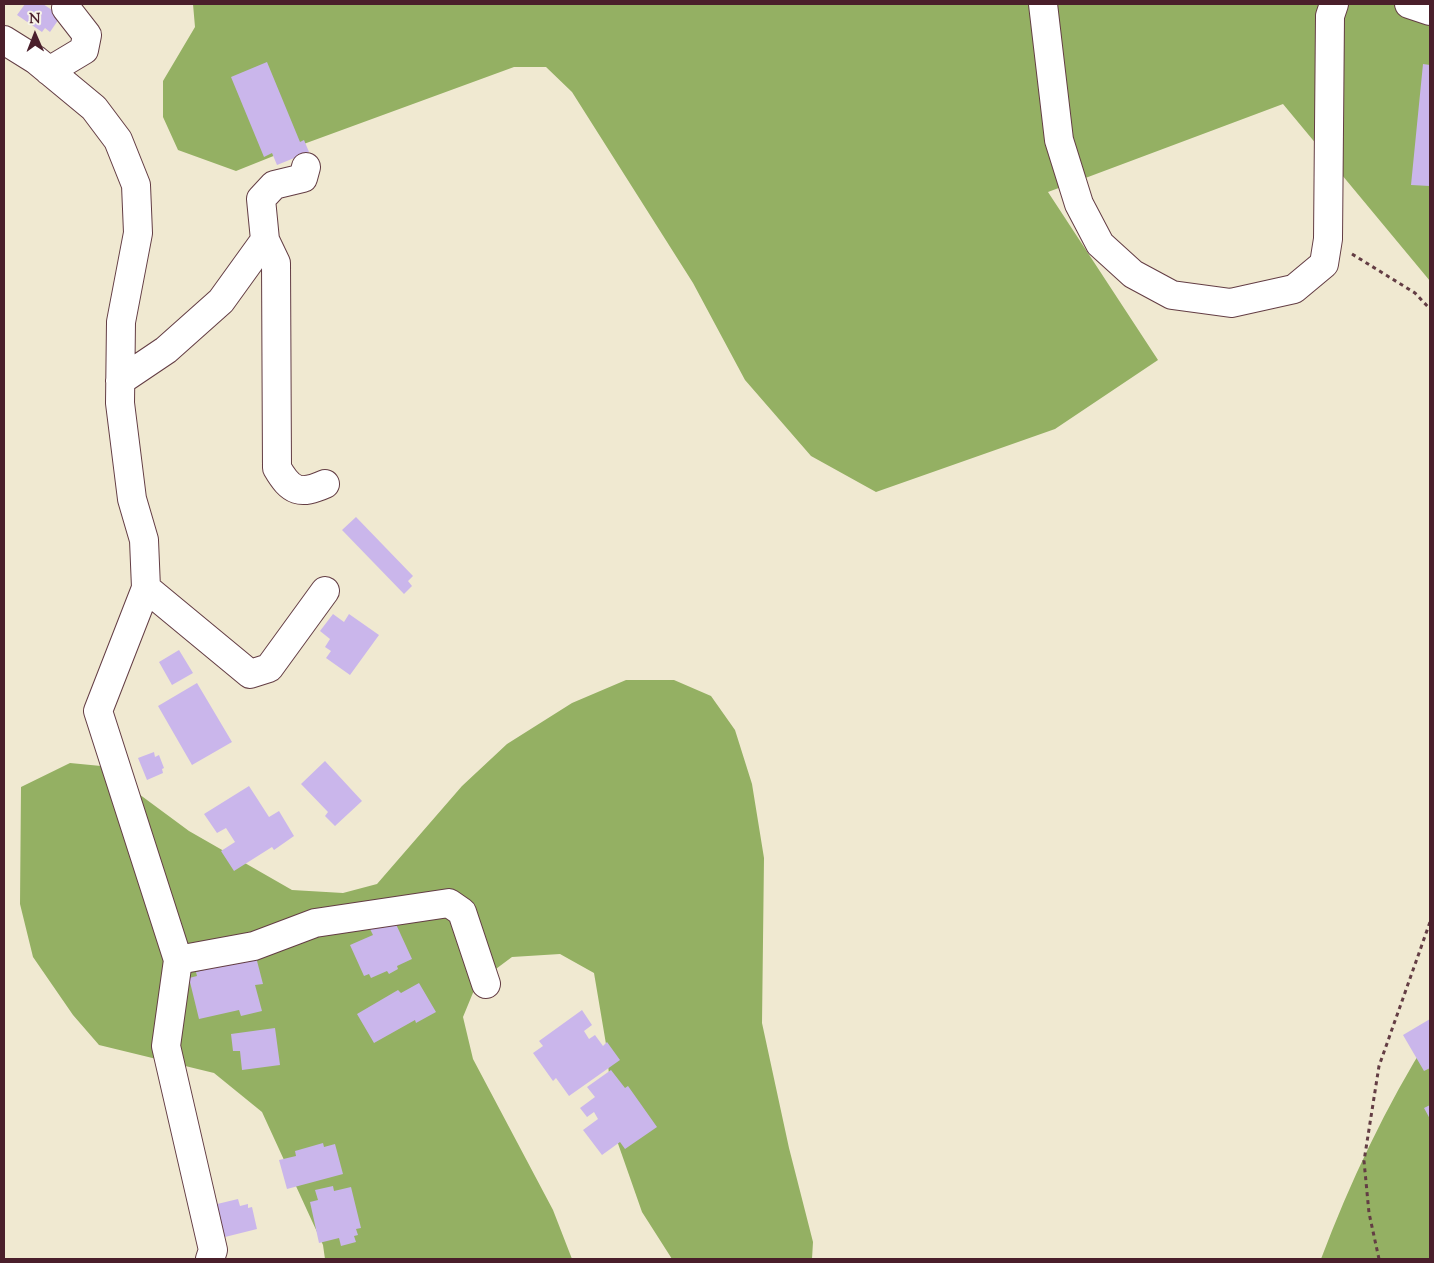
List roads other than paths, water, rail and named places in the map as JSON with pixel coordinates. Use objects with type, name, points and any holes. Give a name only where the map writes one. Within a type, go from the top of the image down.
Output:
[{"type":"street","points":[[1043,4],[1059,140],[1079,204],[1100,244],[1133,274],[1172,295],[1231,303],[1294,289],[1324,264],[1328,239],[1330,16],[1334,4]]},
{"type":"street","points":[[1409,4],[1430,11]]},
{"type":"street","points":[[49,71],[84,50],[87,35],[66,8]]},
{"type":"street","points":[[4,40],[36,60],[94,108],[118,140],[136,185],[138,233],[121,322],[120,404],[132,499],[144,540],[146,588],[98,710],[178,960],[166,1046],[213,1250],[210,1259]]},
{"type":"street","points":[[306,167],[304,178],[274,185],[261,198],[265,240],[276,263],[278,468],[285,483],[297,490],[310,490],[325,484]]},
{"type":"street","points":[[120,380],[166,350],[220,301],[265,240]]},
{"type":"street","points":[[146,588],[250,674],[269,668],[324,592]]},
{"type":"street","points":[[178,960],[254,946],[315,923],[449,903],[462,912],[486,984]]}]
